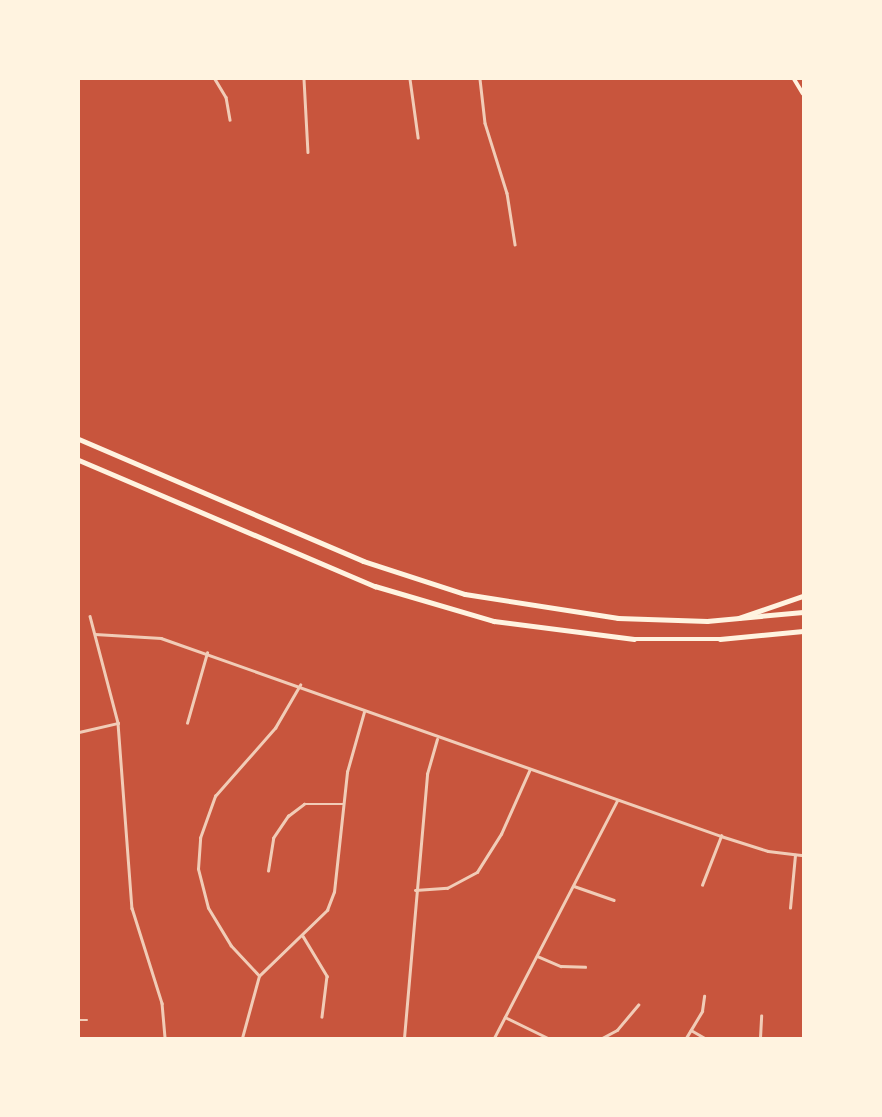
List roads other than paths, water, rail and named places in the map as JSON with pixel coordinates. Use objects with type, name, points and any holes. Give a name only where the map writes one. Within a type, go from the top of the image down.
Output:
[{"type":"highway","points":[[79,439],[363,561],[464,594],[603,616],[736,620],[803,612]]},
{"type":"highway","points":[[79,460],[376,586],[494,621],[634,639],[720,639],[803,631]]},
{"type":"highway","points":[[736,620],[803,596]]},
{"type":"main road","points":[[794,79],[803,94]]},
{"type":"street","points":[[215,79],[226,97],[230,120]]},
{"type":"street","points":[[304,79],[308,152]]},
{"type":"street","points":[[410,79],[418,138]]},
{"type":"street","points":[[480,79],[486,128],[507,193],[515,244]]},
{"type":"street","points":[[90,616],[118,723],[130,893],[162,1003],[165,1038]]},
{"type":"street","points":[[95,634],[142,634],[207,653],[300,685],[364,712],[437,739],[617,801],[721,836],[795,856],[803,856]]},
{"type":"street","points":[[187,723],[207,653]]},
{"type":"street","points":[[259,976],[231,946],[208,908],[198,869],[200,838],[215,796],[275,728],[300,685]]},
{"type":"street","points":[[242,1038],[259,976],[303,936],[327,910],[334,892],[343,804],[364,712]]},
{"type":"street","points":[[79,732],[118,723]]},
{"type":"street","points":[[404,1038],[415,890],[427,774],[437,739]]},
{"type":"street","points":[[415,890],[447,888],[477,872],[501,834],[529,771]]},
{"type":"street","points":[[494,1038],[617,801]]},
{"type":"street","points":[[268,871],[273,838],[288,816],[304,804],[343,804]]},
{"type":"street","points":[[702,885],[721,836]]},
{"type":"street","points":[[790,908],[795,856]]},
{"type":"street","points":[[574,886],[614,900]]},
{"type":"street","points":[[303,936],[327,976],[322,1017]]},
{"type":"street","points":[[537,956],[561,966],[585,968]]},
{"type":"street","points":[[686,1038],[704,996]]},
{"type":"street","points":[[602,1038],[617,1030],[638,1005]]},
{"type":"street","points":[[760,1016],[760,1038]]},
{"type":"street","points":[[505,1017],[548,1038]]},
{"type":"street","points":[[79,1020],[87,1020]]},
{"type":"street","points":[[691,1030],[705,1038]]}]
